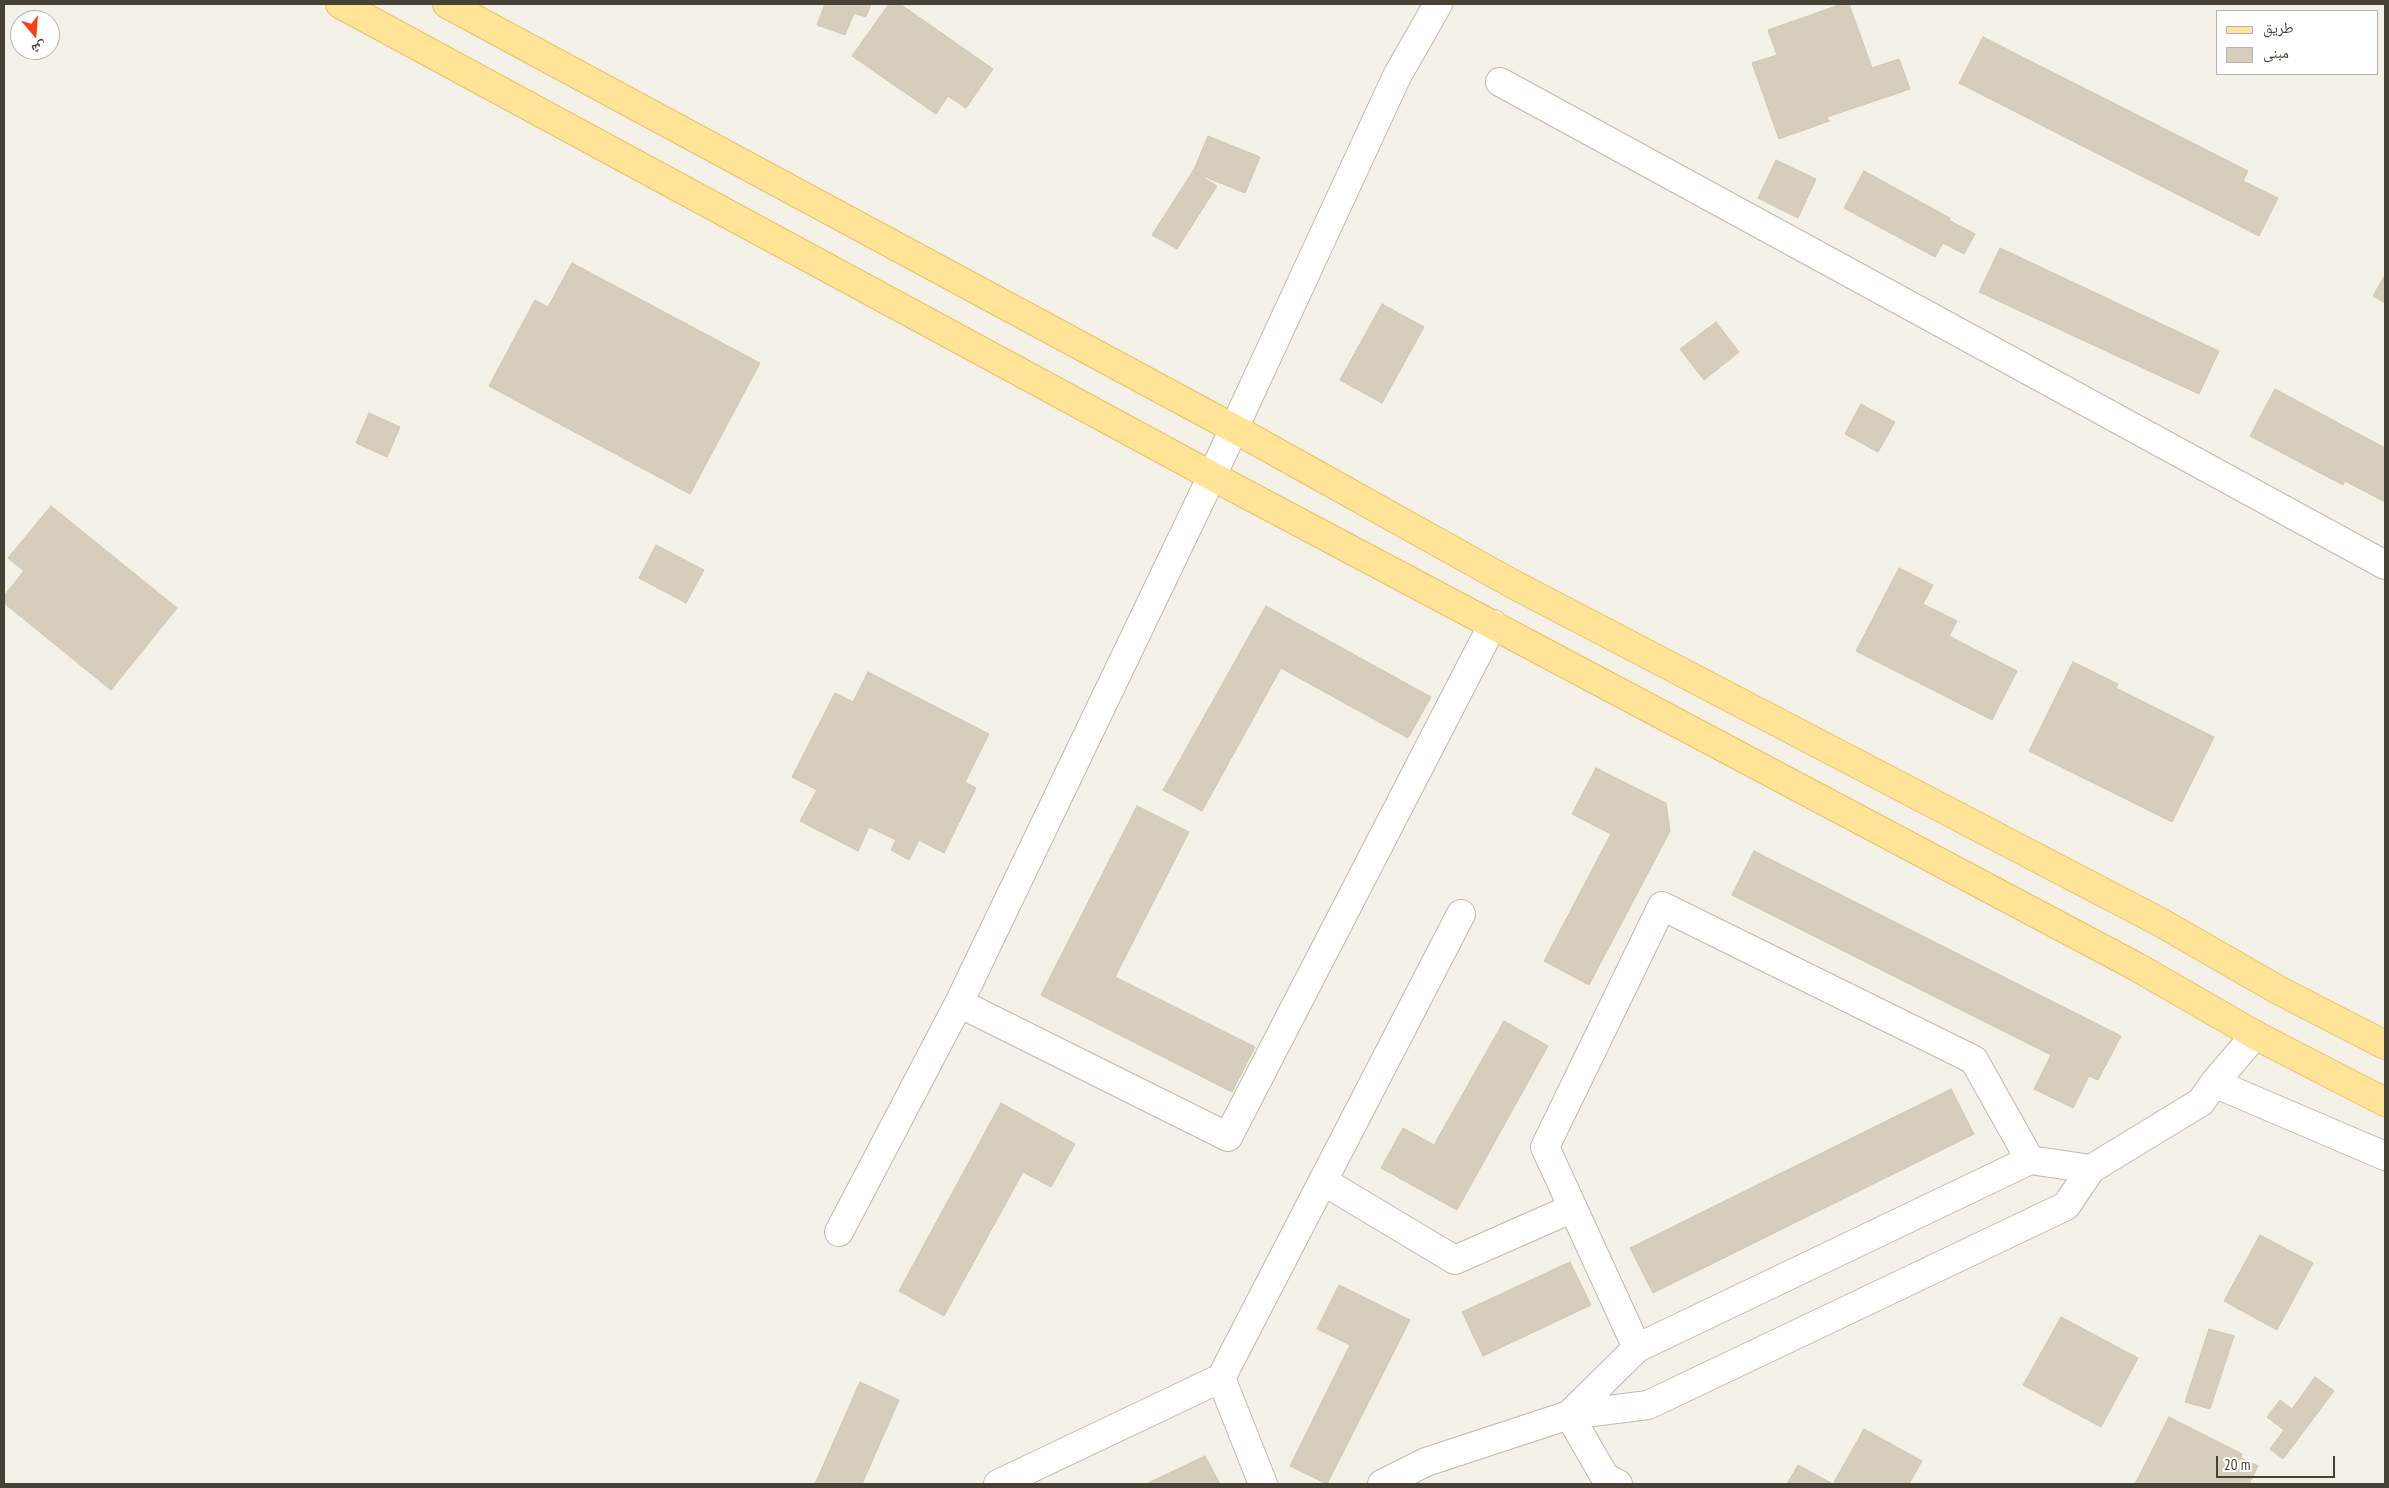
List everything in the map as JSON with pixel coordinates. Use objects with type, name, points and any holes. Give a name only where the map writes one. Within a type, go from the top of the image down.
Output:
[{"type":"main road","points":[[340,4],[1212,476],[2137,966],[2255,1035],[2385,1102]]},
{"type":"main road","points":[[446,4],[1233,428],[1512,583],[2160,922],[2280,991],[2385,1045]]},
{"type":"street","points":[[839,1232],[959,1003],[1212,476],[1397,76],[1438,4]]},
{"type":"street","points":[[1500,82],[2385,565]]},
{"type":"street","points":[[959,1003],[1228,1137],[1492,624]]},
{"type":"street","points":[[1637,1348],[1545,1147],[1662,906],[1974,1060],[2030,1160]]},
{"type":"street","points":[[998,1484],[1221,1378],[1461,914]]},
{"type":"street","points":[[1382,1484],[1426,1462],[1569,1415],[1648,1405],[2066,1206],[2091,1169],[2202,1102],[2214,1083],[2255,1035]]},
{"type":"street","points":[[2214,1083],[2385,1156]]},
{"type":"street","points":[[1569,1415],[1637,1348],[2030,1160],[2091,1169]]},
{"type":"street","points":[[1323,1182],[1455,1260],[1573,1208]]},
{"type":"street","points":[[1221,1378],[1263,1484]]},
{"type":"street","points":[[1569,1415],[1608,1482]]},
{"type":"building","points":[[825,4],[871,4],[866,17],[854,13],[845,35],[817,25]]},
{"type":"building","points":[[889,4],[900,4],[993,69],[966,108],[948,96],[936,114],[852,56]]},
{"type":"building","points":[[1842,4],[1849,4],[1872,68],[1899,59],[1910,89],[1827,117],[1829,121],[1779,139],[1752,63],[1777,55],[1768,30]]},
{"type":"building","points":[[1983,37],[2248,171],[2243,181],[2278,198],[2259,236],[1959,83]]},
{"type":"building","points":[[1208,136],[1260,157],[1245,193],[1193,172]]},
{"type":"building","points":[[1776,160],[1816,179],[1798,218],[1758,198]]},
{"type":"building","points":[[1193,171],[1217,186],[1177,249],[1152,235]]},
{"type":"building","points":[[1864,171],[1950,218],[1949,220],[1975,234],[1964,254],[1943,243],[1935,257],[1844,208]]},
{"type":"building","points":[[2000,248],[2219,351],[2199,394],[1979,292]]},
{"type":"building","points":[[572,263],[760,363],[690,494],[489,386],[535,300],[548,307]]},
{"type":"building","points":[[2385,275],[2385,303],[2373,296]]},
{"type":"building","points":[[1382,304],[1424,327],[1382,403],[1340,380]]},
{"type":"building","points":[[1716,322],[1739,352],[1704,380],[1680,349]]},
{"type":"building","points":[[2275,389],[2385,448],[2385,502],[2345,481],[2343,485],[2250,436]]},
{"type":"building","points":[[1861,404],[1895,422],[1878,452],[1845,434]]},
{"type":"building","points":[[369,413],[400,427],[387,457],[356,443]]},
{"type":"building","points":[[51,506],[177,608],[111,690],[4,603],[4,596],[24,571],[8,558]]},
{"type":"building","points":[[656,545],[704,570],[686,603],[639,578]]},
{"type":"building","points":[[1899,568],[1933,585],[1923,604],[1957,621],[1949,636],[2017,671],[1992,720],[1856,651]]},
{"type":"building","points":[[1266,606],[1431,697],[1408,738],[1281,668],[1202,811],[1163,790]]},
{"type":"building","points":[[2073,662],[2118,684],[2116,688],[2214,737],[2172,822],[2029,751]]},
{"type":"building","points":[[868,672],[989,734],[965,782],[976,788],[944,853],[919,840],[909,860],[891,850],[896,840],[869,827],[858,851],[800,821],[817,790],[792,777],[835,693],[853,702]]},
{"type":"building","points":[[1596,768],[1666,803],[1670,831],[1589,985],[1544,961],[1611,834],[1572,814]]},
{"type":"building","points":[[1137,806],[1189,832],[1115,977],[1255,1047],[1232,1092],[1041,995]]},
{"type":"building","points":[[1754,851],[2121,1036],[2098,1080],[2089,1076],[2073,1108],[2034,1089],[2051,1055],[1732,895]]},
{"type":"building","points":[[1504,1021],[1548,1046],[1457,1210],[1381,1168],[1403,1128],[1434,1145]]},
{"type":"building","points":[[1951,1089],[1974,1134],[1653,1293],[1630,1248]]},
{"type":"building","points":[[1001,1103],[1075,1144],[1051,1187],[1023,1172],[944,1316],[899,1291]]},
{"type":"building","points":[[2260,1235],[2313,1263],[2277,1330],[2224,1301]]},
{"type":"building","points":[[1570,1262],[1591,1305],[1483,1356],[1462,1312]]},
{"type":"building","points":[[1339,1285],[1410,1320],[1327,1484],[1290,1466],[1350,1345],[1317,1329]]},
{"type":"building","points":[[2061,1317],[2138,1358],[2101,1427],[2023,1385]]},
{"type":"building","points":[[2209,1329],[2234,1336],[2210,1409],[2185,1402]]},
{"type":"building","points":[[2315,1377],[2334,1391],[2283,1459],[2270,1449],[2284,1430],[2267,1417],[2280,1400],[2292,1409]]},
{"type":"building","points":[[860,1382],[899,1400],[862,1484],[815,1484]]},
{"type":"building","points":[[2169,1417],[2242,1454],[2241,1458],[2258,1466],[2249,1484],[2135,1484]]},
{"type":"building","points":[[1864,1429],[1922,1461],[1909,1484],[1833,1484]]},
{"type":"building","points":[[1205,1456],[1220,1484],[1146,1484]]},
{"type":"building","points":[[1798,1465],[1833,1484],[1787,1484]]}]
